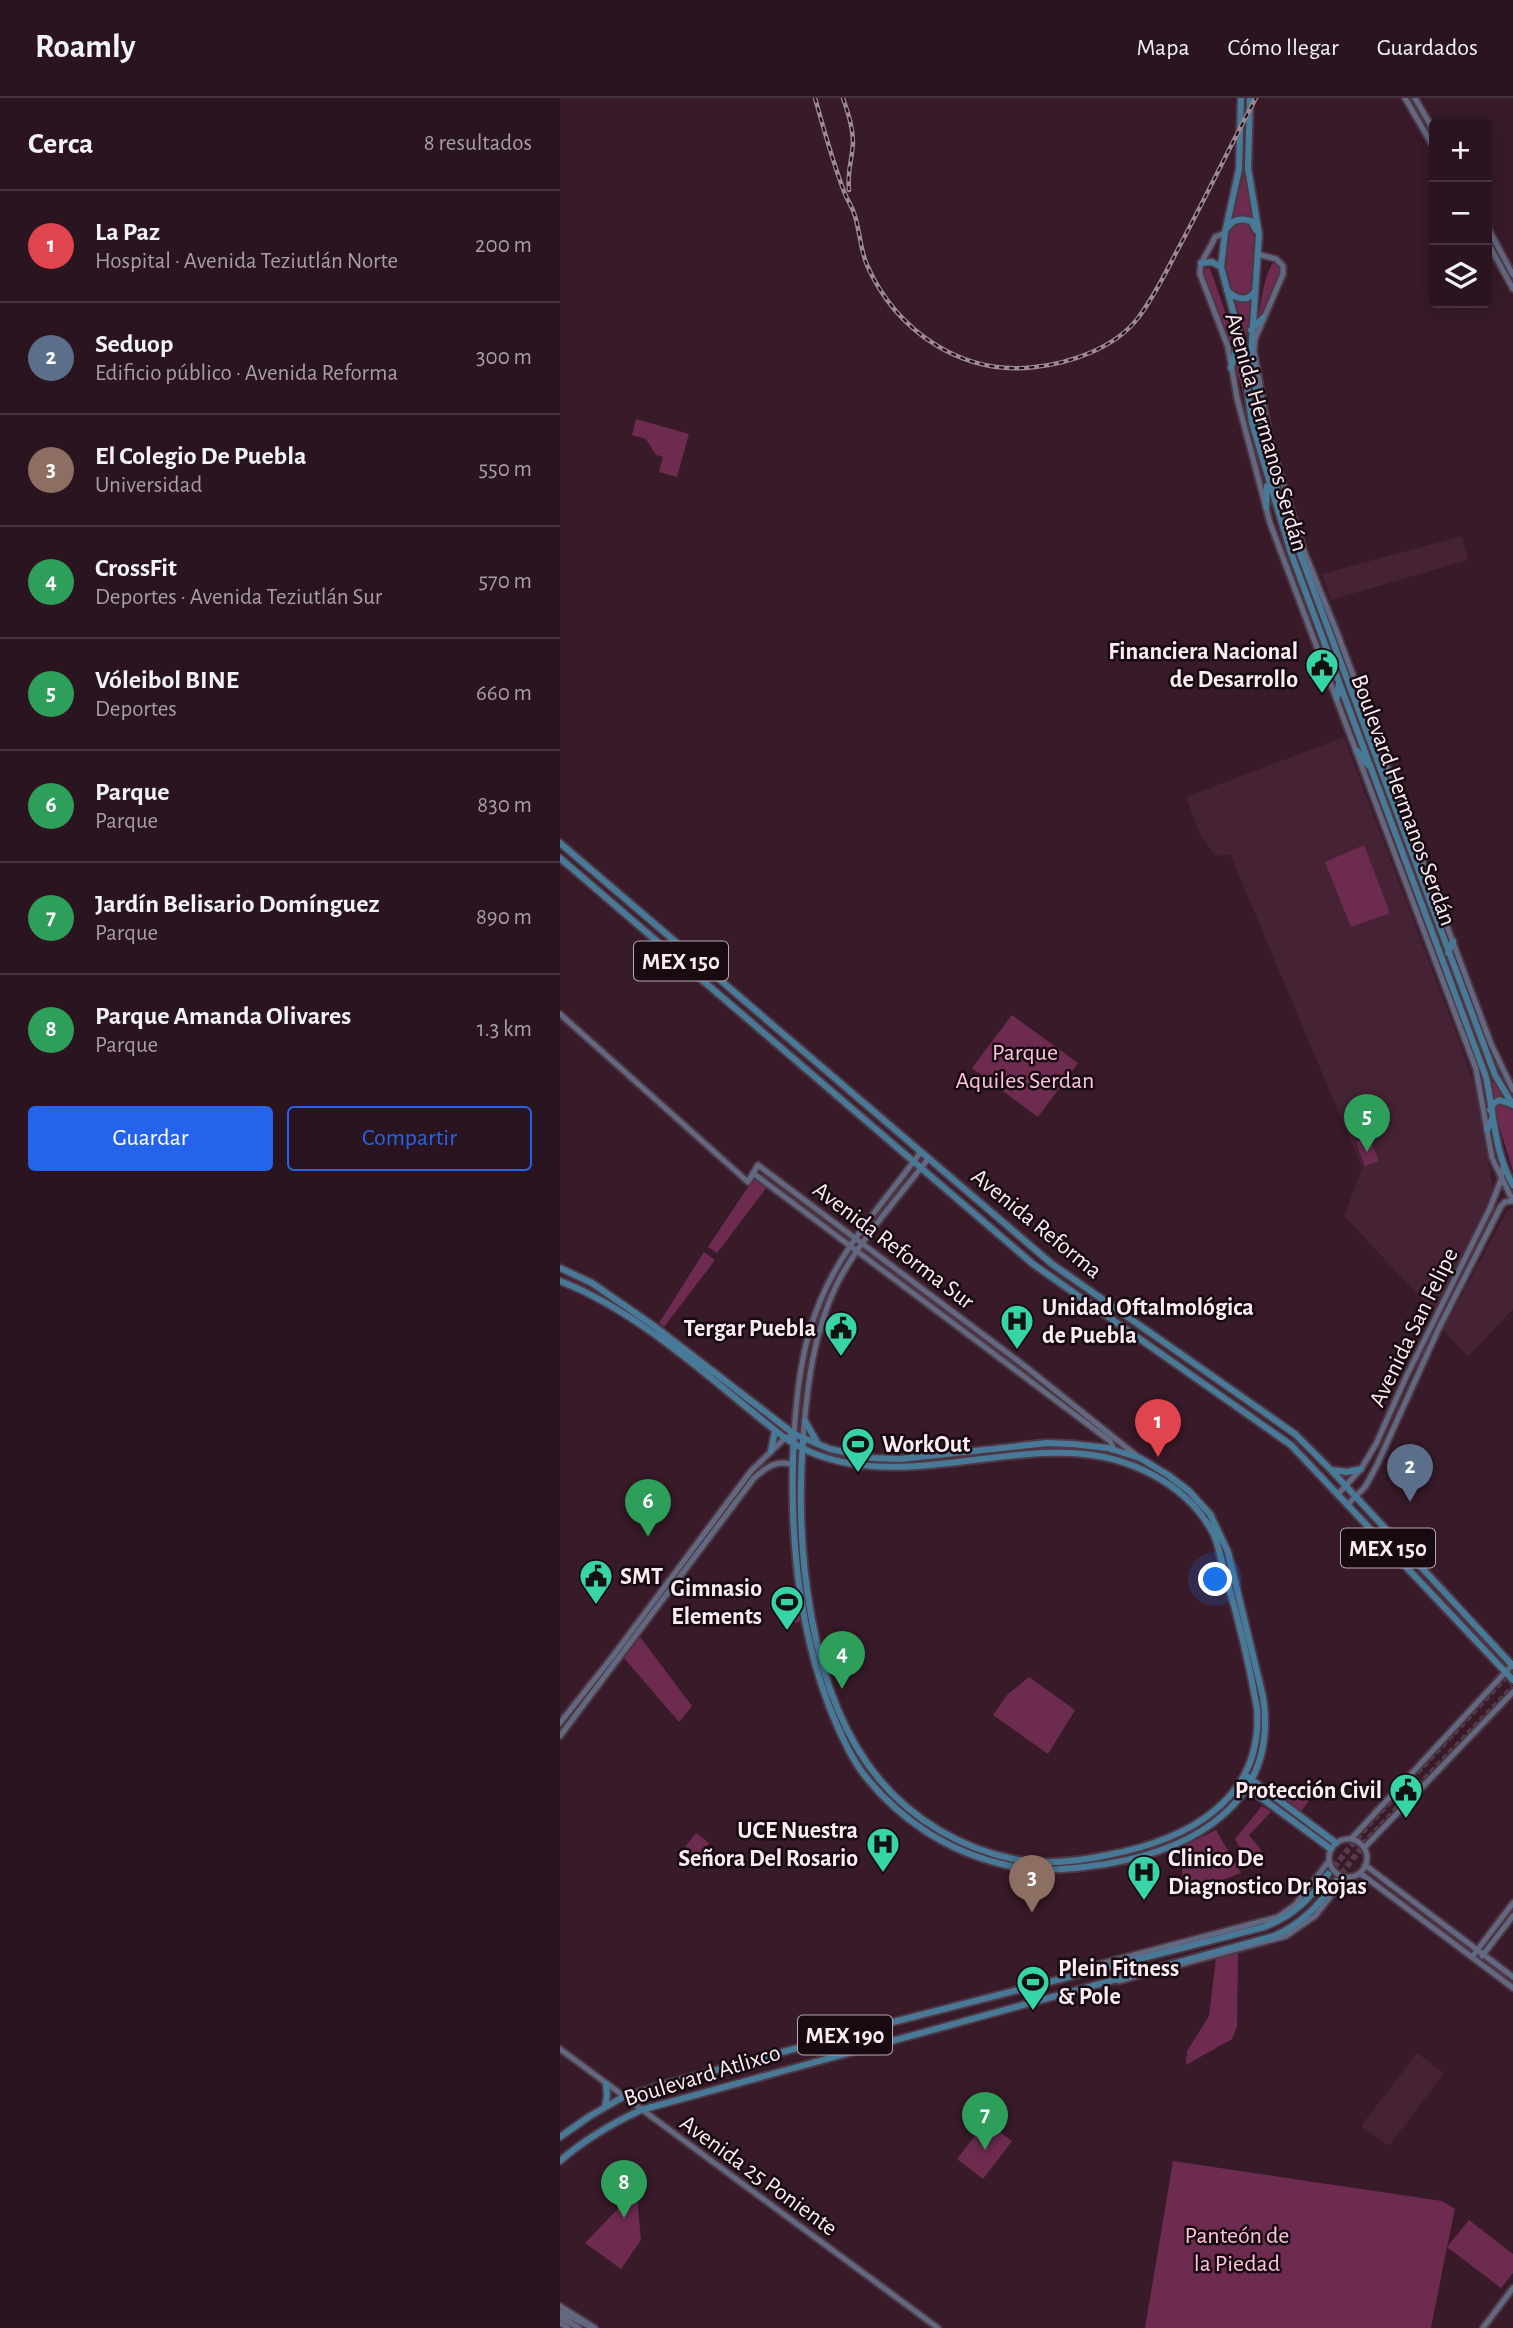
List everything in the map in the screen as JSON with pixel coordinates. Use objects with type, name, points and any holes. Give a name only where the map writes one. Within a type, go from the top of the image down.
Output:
[{"type":"main road","name":"Boulevard Hermanos Serdán","points":[[1241,98],[1239,169],[1225,231],[1221,267],[1240,337],[1252,423],[1301,589],[1345,676],[1342,689],[1486,1077],[1490,1110],[1503,1167],[1513,1185]]},
{"type":"main road","name":"Boulevard Hermanos Serdán","points":[[1250,98],[1248,168],[1259,234],[1251,330],[1254,369],[1280,499],[1448,953],[1495,1075],[1513,1105]]},
{"type":"main road","points":[[1405,98],[1429,139]]},
{"type":"main road","points":[[1415,98],[1429,122]]},
{"type":"main road","points":[[1201,263],[1209,253],[1215,237],[1225,231],[1233,221],[1242,218],[1251,221],[1259,234]]},
{"type":"main road","points":[[1492,235],[1513,275]]},
{"type":"main road","points":[[1490,245],[1513,289]]},
{"type":"main road","name":"Avenida Hermanos Serdán","points":[[1254,369],[1255,338],[1283,274],[1283,266],[1276,259],[1257,254]]},
{"type":"main road","points":[[1201,263],[1212,262],[1221,267]]},
{"type":"main road","name":"Avenida Hermanos Serdán","points":[[1201,263],[1200,274],[1228,347],[1266,507],[1285,562],[1301,589],[1338,701],[1476,1069],[1492,1158],[1513,1201]]},
{"type":"main road","points":[[1226,288],[1233,295],[1243,298],[1252,296],[1256,290]]},
{"type":"main road","points":[[1251,330],[1263,318]]},
{"type":"main road","points":[[1231,368],[1240,337]]},
{"type":"main road","points":[[1266,507],[1268,478]]},
{"type":"main road","points":[[1285,562],[1293,559]]},
{"type":"main road","points":[[1338,701],[1345,676]]},
{"type":"main road","points":[[1345,676],[1392,783],[1491,1044],[1513,1090]]},
{"type":"main road","points":[[1338,701],[1342,689]]},
{"type":"main road","points":[[1357,751],[1372,770]]},
{"type":"main road","points":[[1381,774],[1392,783]]},
{"type":"main road","points":[[1411,833],[1415,863]]},
{"type":"main road","name":"Avenida Reforma","points":[[560,844],[1052,1264],[1276,1420],[1331,1470],[1513,1665]]},
{"type":"main road","name":"Avenida Reforma","points":[[560,858],[1033,1264],[1281,1437],[1513,1680]]},
{"type":"main road","points":[[1434,891],[1436,920]]},
{"type":"main road","points":[[1448,953],[1453,941]]},
{"type":"main road","points":[[560,1014],[748,1182],[753,1174]]},
{"type":"main road","points":[[1490,1110],[1499,1100],[1513,1105]]},
{"type":"main road","points":[[1487,1130],[1492,1119]]},
{"type":"main road","points":[[560,1268],[592,1283],[654,1326],[794,1434],[819,1446],[884,1459],[1047,1443],[1082,1445],[1140,1458],[1189,1491],[1210,1514],[1228,1552],[1265,1708],[1263,1747],[1251,1779],[1215,1823],[1182,1843],[1118,1862],[1069,1870],[1035,1870],[1005,1865],[959,1850],[928,1833],[888,1801],[862,1771],[846,1744],[824,1692],[814,1662],[795,1567],[792,1514],[793,1444],[794,1434],[800,1377],[810,1328],[828,1284],[850,1247],[920,1153]]},
{"type":"main road","points":[[560,1281],[620,1311],[775,1431],[793,1444],[803,1448],[818,1455],[854,1464],[893,1468],[1035,1454],[1091,1454],[1132,1463],[1169,1486],[1201,1515],[1213,1534],[1233,1600],[1255,1696],[1258,1724],[1253,1753],[1239,1782],[1210,1816],[1173,1838],[1137,1849],[1071,1861],[1027,1861],[996,1855],[959,1843],[920,1817],[893,1794],[874,1772],[841,1718],[821,1658],[807,1594],[802,1542],[802,1462],[803,1448],[804,1421],[808,1378],[818,1333],[836,1285],[857,1252],[928,1159]]},
{"type":"main road","name":"Avenida Reforma Sur","points":[[1112,1450],[1110,1441],[753,1174],[758,1165],[1026,1367],[1140,1458]]},
{"type":"main road","name":"Avenida San Felipe","points":[[1338,1494],[1361,1469],[1376,1444],[1478,1232],[1501,1180],[1503,1167]]},
{"type":"main road","name":"Avenida San Felipe","points":[[1347,1504],[1365,1487],[1376,1467],[1439,1328],[1501,1206],[1505,1202],[1513,1201]]},
{"type":"main road","points":[[1478,1232],[1486,1236]]},
{"type":"main road","points":[[804,1421],[819,1446]]},
{"type":"main road","points":[[771,1451],[775,1431]]},
{"type":"main road","points":[[560,1723],[751,1471],[785,1438],[794,1434]]},
{"type":"main road","points":[[802,1462],[818,1455]]},
{"type":"main road","points":[[560,1736],[754,1478],[772,1464],[785,1462],[793,1465]]},
{"type":"main road","points":[[1331,1470],[1347,1472],[1361,1469]]},
{"type":"main road","points":[[1401,1561],[1409,1553]]},
{"type":"main road","points":[[1333,1846],[1351,1839],[1513,1665]]},
{"type":"main road","points":[[1364,1848],[1513,1692]]},
{"type":"main road","points":[[1244,1774],[1333,1846]]},
{"type":"main road","points":[[1239,1782],[1333,1846]]},
{"type":"main road","points":[[1329,1861],[1335,1872],[1346,1877],[1360,1873],[1367,1858],[1364,1848],[1351,1839]]},
{"type":"main road","name":"MEX 190","points":[[1329,1861],[1333,1846]]},
{"type":"main road","name":"Boulevard Atlixco","points":[[1069,1978],[1092,1966],[1278,1917],[1295,1905],[1329,1861]]},
{"type":"main road","points":[[1365,1865],[1513,1977]]},
{"type":"main road","points":[[1360,1873],[1513,1988]]},
{"type":"main road","name":"Boulevard Atlixco","points":[[560,2137],[623,2097],[893,2022],[1277,1922],[1303,1904],[1328,1874]]},
{"type":"main road","name":"Boulevard Atlixco","points":[[1109,1981],[1140,1977],[1286,1936],[1315,1916],[1346,1877]]},
{"type":"main road","name":"Boulevard Atlixco","points":[[560,2161],[577,2145],[605,2127],[641,2110],[1283,1932],[1310,1913],[1336,1881]]},
{"type":"main road","points":[[1472,1957],[1513,1903]]},
{"type":"main road","points":[[1478,1962],[1513,1916]]},
{"type":"main road","name":"Avenida 25 Poniente","points":[[560,2049],[938,2328]]},
{"type":"main road","points":[[605,2107],[606,2084]]},
{"type":"main road","points":[[1483,2328],[1513,2288]]},
{"type":"main road","points":[[560,2309],[593,2328]]},
{"type":"main road","points":[[560,2318],[579,2328]]},
{"type":"main road","points":[[560,2323],[568,2328]]},
{"type":"shaded area","points":[[1462,536],[1468,560],[1331,600],[1322,574]]},
{"type":"shaded area","points":[[1344,737],[1475,1088],[1493,1189],[1435,1313],[1344,1216],[1362,1168],[1230,854],[1216,856],[1201,837],[1186,797]]},
{"type":"shaded area","points":[[1513,1208],[1513,1309],[1468,1357],[1443,1330],[1507,1211]]},
{"type":"shaded area","points":[[1417,2053],[1444,2073],[1389,2146],[1361,2126]]},
{"type":"green space","points":[[1245,167],[1256,254],[1255,280],[1246,337],[1226,269],[1228,235]]},
{"type":"green space","points":[[1274,262],[1282,267],[1257,343],[1258,368],[1256,358],[1259,312],[1265,281]]},
{"type":"green space","points":[[1210,268],[1235,341],[1247,402],[1204,275],[1204,269]]},
{"type":"green space","points":[[636,419],[689,434],[677,477],[659,472],[663,457],[656,455],[646,439],[632,435]]},
{"type":"green space","points":[[1364,845],[1390,913],[1351,927],[1325,862]]},
{"type":"green space","name":"Parque Aquiles Serdan","points":[[1012,1015],[1078,1063],[1038,1117],[972,1068]]},
{"type":"green space","points":[[1496,1081],[1513,1110],[1513,1171],[1498,1122],[1491,1083]]},
{"type":"green space","points":[[1369,1137],[1379,1161],[1365,1166],[1356,1142]]},
{"type":"green space","points":[[754,1178],[767,1187],[717,1253],[708,1247]]},
{"type":"green space","points":[[704,1252],[715,1260],[664,1327],[659,1323]]},
{"type":"green space","points":[[792,1596],[798,1597],[803,1620],[796,1623],[786,1621],[781,1611],[785,1600]]},
{"type":"green space","points":[[640,1637],[692,1706],[679,1722],[624,1658]]},
{"type":"green space","points":[[1029,1677],[1075,1710],[1048,1754],[993,1715],[1007,1695]]},
{"type":"green space","points":[[1297,1785],[1312,1797],[1301,1811],[1286,1799]]},
{"type":"green space","points":[[1262,1806],[1271,1812],[1249,1835],[1264,1854],[1248,1868],[1237,1849],[1240,1848],[1235,1839]]},
{"type":"green space","points":[[1216,1830],[1241,1873],[1185,1894],[1179,1848]]},
{"type":"green space","points":[[696,1833],[709,1843],[692,1866],[678,1856]]},
{"type":"green space","points":[[1238,1953],[1237,2027],[1232,2039],[1186,2065],[1187,2051],[1209,2016],[1216,1958]]},
{"type":"green space","points":[[986,2121],[1012,2141],[983,2179],[957,2159]]},
{"type":"green space","name":"Panteón de la Piedad","points":[[1173,2161],[1442,2201],[1455,2209],[1431,2328],[1145,2328]]},
{"type":"green space","points":[[633,2193],[637,2196],[641,2240],[621,2269],[585,2243]]},
{"type":"green space","points":[[1469,2220],[1513,2254],[1513,2273],[1501,2288],[1447,2247]]},
{"type":"tunnel","points":[[1328,1874],[1370,1823],[1513,1669]]},
{"type":"tunnel","points":[[1336,1881],[1368,1839],[1513,1687]]},
{"type":"railway","points":[[815,98],[845,194],[854,213],[867,265],[895,310],[934,344],[957,356],[1008,368],[1049,365],[1077,358],[1105,346],[1128,329],[1160,284],[1256,98]]},
{"type":"railway","points":[[843,98],[853,137],[849,190]]},
{"type":"place","name":"Financiera Nacional de Desarrollo","points":[[1322,695]]},
{"type":"place","name":"Vóleibol BINE","points":[[1367,1152]]},
{"type":"place","name":"Unidad Oftalmológica de Puebla","points":[[1017,1351]]},
{"type":"place","name":"Tergar Puebla","points":[[841,1358]]},
{"type":"place","name":"La Paz","points":[[1158,1457]]},
{"type":"place","name":"WorkOut","points":[[858,1474]]},
{"type":"place","name":"Seduop","points":[[1410,1502]]},
{"type":"place","name":"Parque","points":[[648,1537]]},
{"type":"place","name":"SMT","points":[[596,1606]]},
{"type":"place","name":"Gimnasio Elements","points":[[787,1632]]},
{"type":"place","name":"CrossFit","points":[[842,1689]]},
{"type":"place","name":"Protección Civil","points":[[1406,1820]]},
{"type":"place","name":"UCE Nuestra Señora Del Rosario","points":[[883,1874]]},
{"type":"place","name":"Clinico De Diagnostico Dr Rojas","points":[[1144,1902]]},
{"type":"place","name":"El Colegio De Puebla","points":[[1032,1913]]},
{"type":"place","name":"Plein Fitness & Pole","points":[[1033,2012]]},
{"type":"place","name":"Jardín Belisario Domínguez","points":[[985,2150]]},
{"type":"place","name":"Parque Amanda Olivares","points":[[624,2218]]}]
